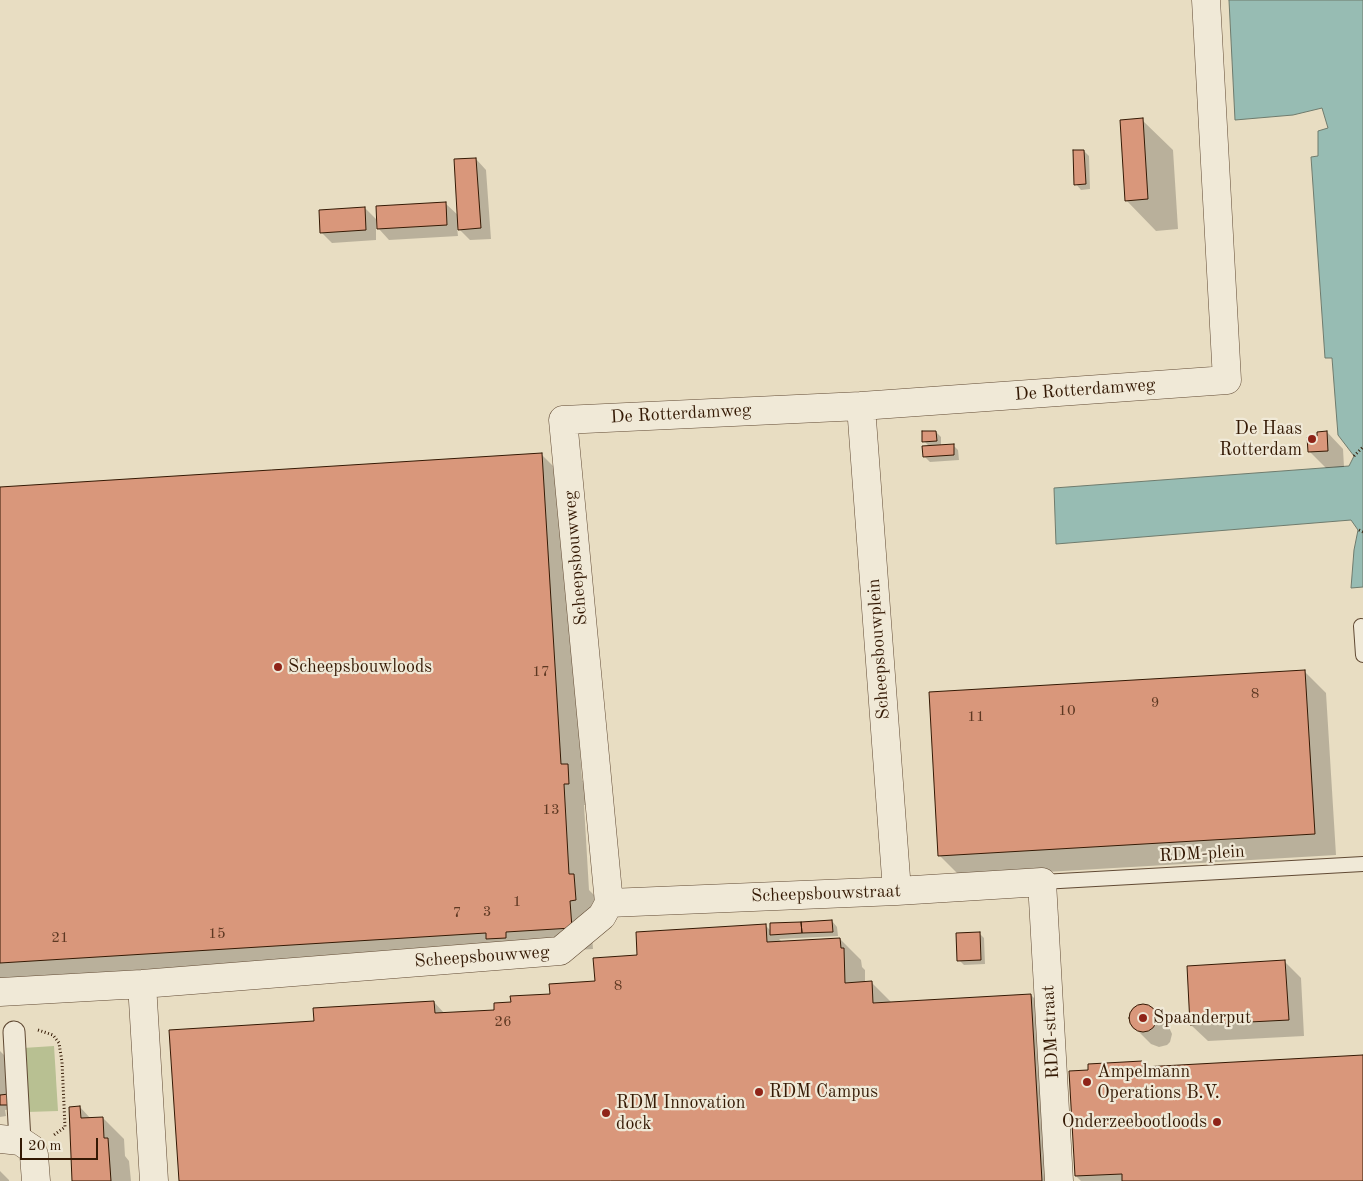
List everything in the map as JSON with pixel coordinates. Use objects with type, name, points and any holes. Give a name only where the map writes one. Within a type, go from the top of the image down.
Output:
[{"type":"street","name":"De Rotterdamweg","points":[[563,420],[861,406],[1227,380],[1206,0]]},
{"type":"street","name":"Scheepsbouwplein","points":[[861,406],[897,891]]},
{"type":"street","name":"Scheepsbouwweg","points":[[0,992],[142,984],[560,951],[602,916],[609,904],[563,420]]},
{"type":"street","name":"Scheepsbouwstraat","points":[[609,904],[897,891],[1042,882]]},
{"type":"street","name":"RDM-straat","points":[[1042,882],[1059,1181]]},
{"type":"street","points":[[142,984],[154,1181]]},
{"type":"street","points":[[14,1032],[17,1143],[34,1155],[36,1181]]},
{"type":"lane","points":[[1361,626],[1363,654]]},
{"type":"lane","name":"RDM-plein","points":[[1042,882],[1363,864]]},
{"type":"path","points":[[1354,456],[1363,447]]},
{"type":"path","points":[[1358,530],[1363,532]]},
{"type":"path","points":[[14,1032],[41,1030],[53,1035],[59,1043],[65,1127],[17,1143]]},
{"type":"green space","points":[[54,1046],[58,1111],[27,1112],[23,1048]]},
{"type":"water","points":[[1229,0],[1363,0],[1363,587],[1351,588],[1354,550],[1358,530],[1351,520],[1056,544],[1054,488],[1349,466],[1354,456],[1338,435],[1332,358],[1325,358],[1311,157],[1318,156],[1318,131],[1328,128],[1322,108],[1293,115],[1235,120]]},
{"type":"building","points":[[1143,118],[1148,199],[1125,201],[1120,120]]},
{"type":"building","points":[[1073,150],[1084,150],[1086,184],[1074,185]]},
{"type":"building","points":[[476,158],[481,228],[458,230],[454,159]]},
{"type":"building","points":[[446,202],[447,225],[377,229],[376,206]]},
{"type":"building","points":[[365,207],[366,230],[320,233],[319,210]]},
{"type":"building","points":[[922,431],[936,431],[937,441],[922,442]]},
{"type":"building","points":[[1327,431],[1328,451],[1308,452],[1307,437],[1317,436],[1317,432]]},
{"type":"building","points":[[954,444],[954,455],[923,457],[922,446]]},
{"type":"building","name":"Scheepsbouwloods","points":[[542,453],[561,764],[568,764],[569,784],[564,784],[569,874],[574,874],[576,900],[570,901],[572,928],[506,932],[506,938],[486,939],[486,933],[0,963],[0,487]]},
{"type":"building","points":[[1305,670],[1315,834],[938,856],[929,692]]},
{"type":"building","points":[[832,920],[833,932],[802,933],[801,922]]},
{"type":"building","points":[[801,922],[802,933],[770,935],[770,923]]},
{"type":"building","name":"RDM Innovation dock","points":[[766,924],[767,942],[840,938],[841,948],[844,948],[845,983],[872,981],[873,1003],[1031,994],[1042,1181],[179,1181],[169,1030],[314,1021],[313,1008],[434,1001],[435,1013],[494,1010],[494,1003],[511,1002],[510,996],[550,994],[549,984],[595,981],[593,958],[637,955],[636,932]]},
{"type":"building","points":[[980,932],[981,960],[957,961],[956,933]]},
{"type":"building","points":[[1285,960],[1289,1020],[1190,1025],[1187,966]]},
{"type":"building","name":"Spaanderput","points":[[1143,1004],[1153,1008],[1157,1018],[1153,1028],[1143,1032],[1133,1028],[1129,1018],[1133,1008]]},
{"type":"building","name":"Onderzeebootloods","points":[[1363,1055],[1363,1181],[1122,1181],[1122,1174],[1075,1176],[1069,1071],[1088,1070],[1088,1064],[1142,1061],[1143,1067]]},
{"type":"building","points":[[9,1094],[9,1105],[0,1105],[0,1095]]},
{"type":"building","points":[[80,1106],[81,1118],[103,1117],[104,1138],[108,1138],[111,1181],[72,1181],[69,1107]]},
{"type":"place","name":"De Haas Rotterdam","points":[[1312,439]]},
{"type":"place","name":"Scheepsbouwloods","points":[[278,667]]},
{"type":"place","name":"Spaanderput","points":[[1143,1018]]},
{"type":"place","name":"Ampelmann Operations B.V.","points":[[1087,1082]]},
{"type":"place","name":"RDM Campus","points":[[759,1092]]},
{"type":"place","name":"RDM Innovation dock","points":[[606,1113]]},
{"type":"place","name":"Onderzeebootloods","points":[[1217,1122]]}]
